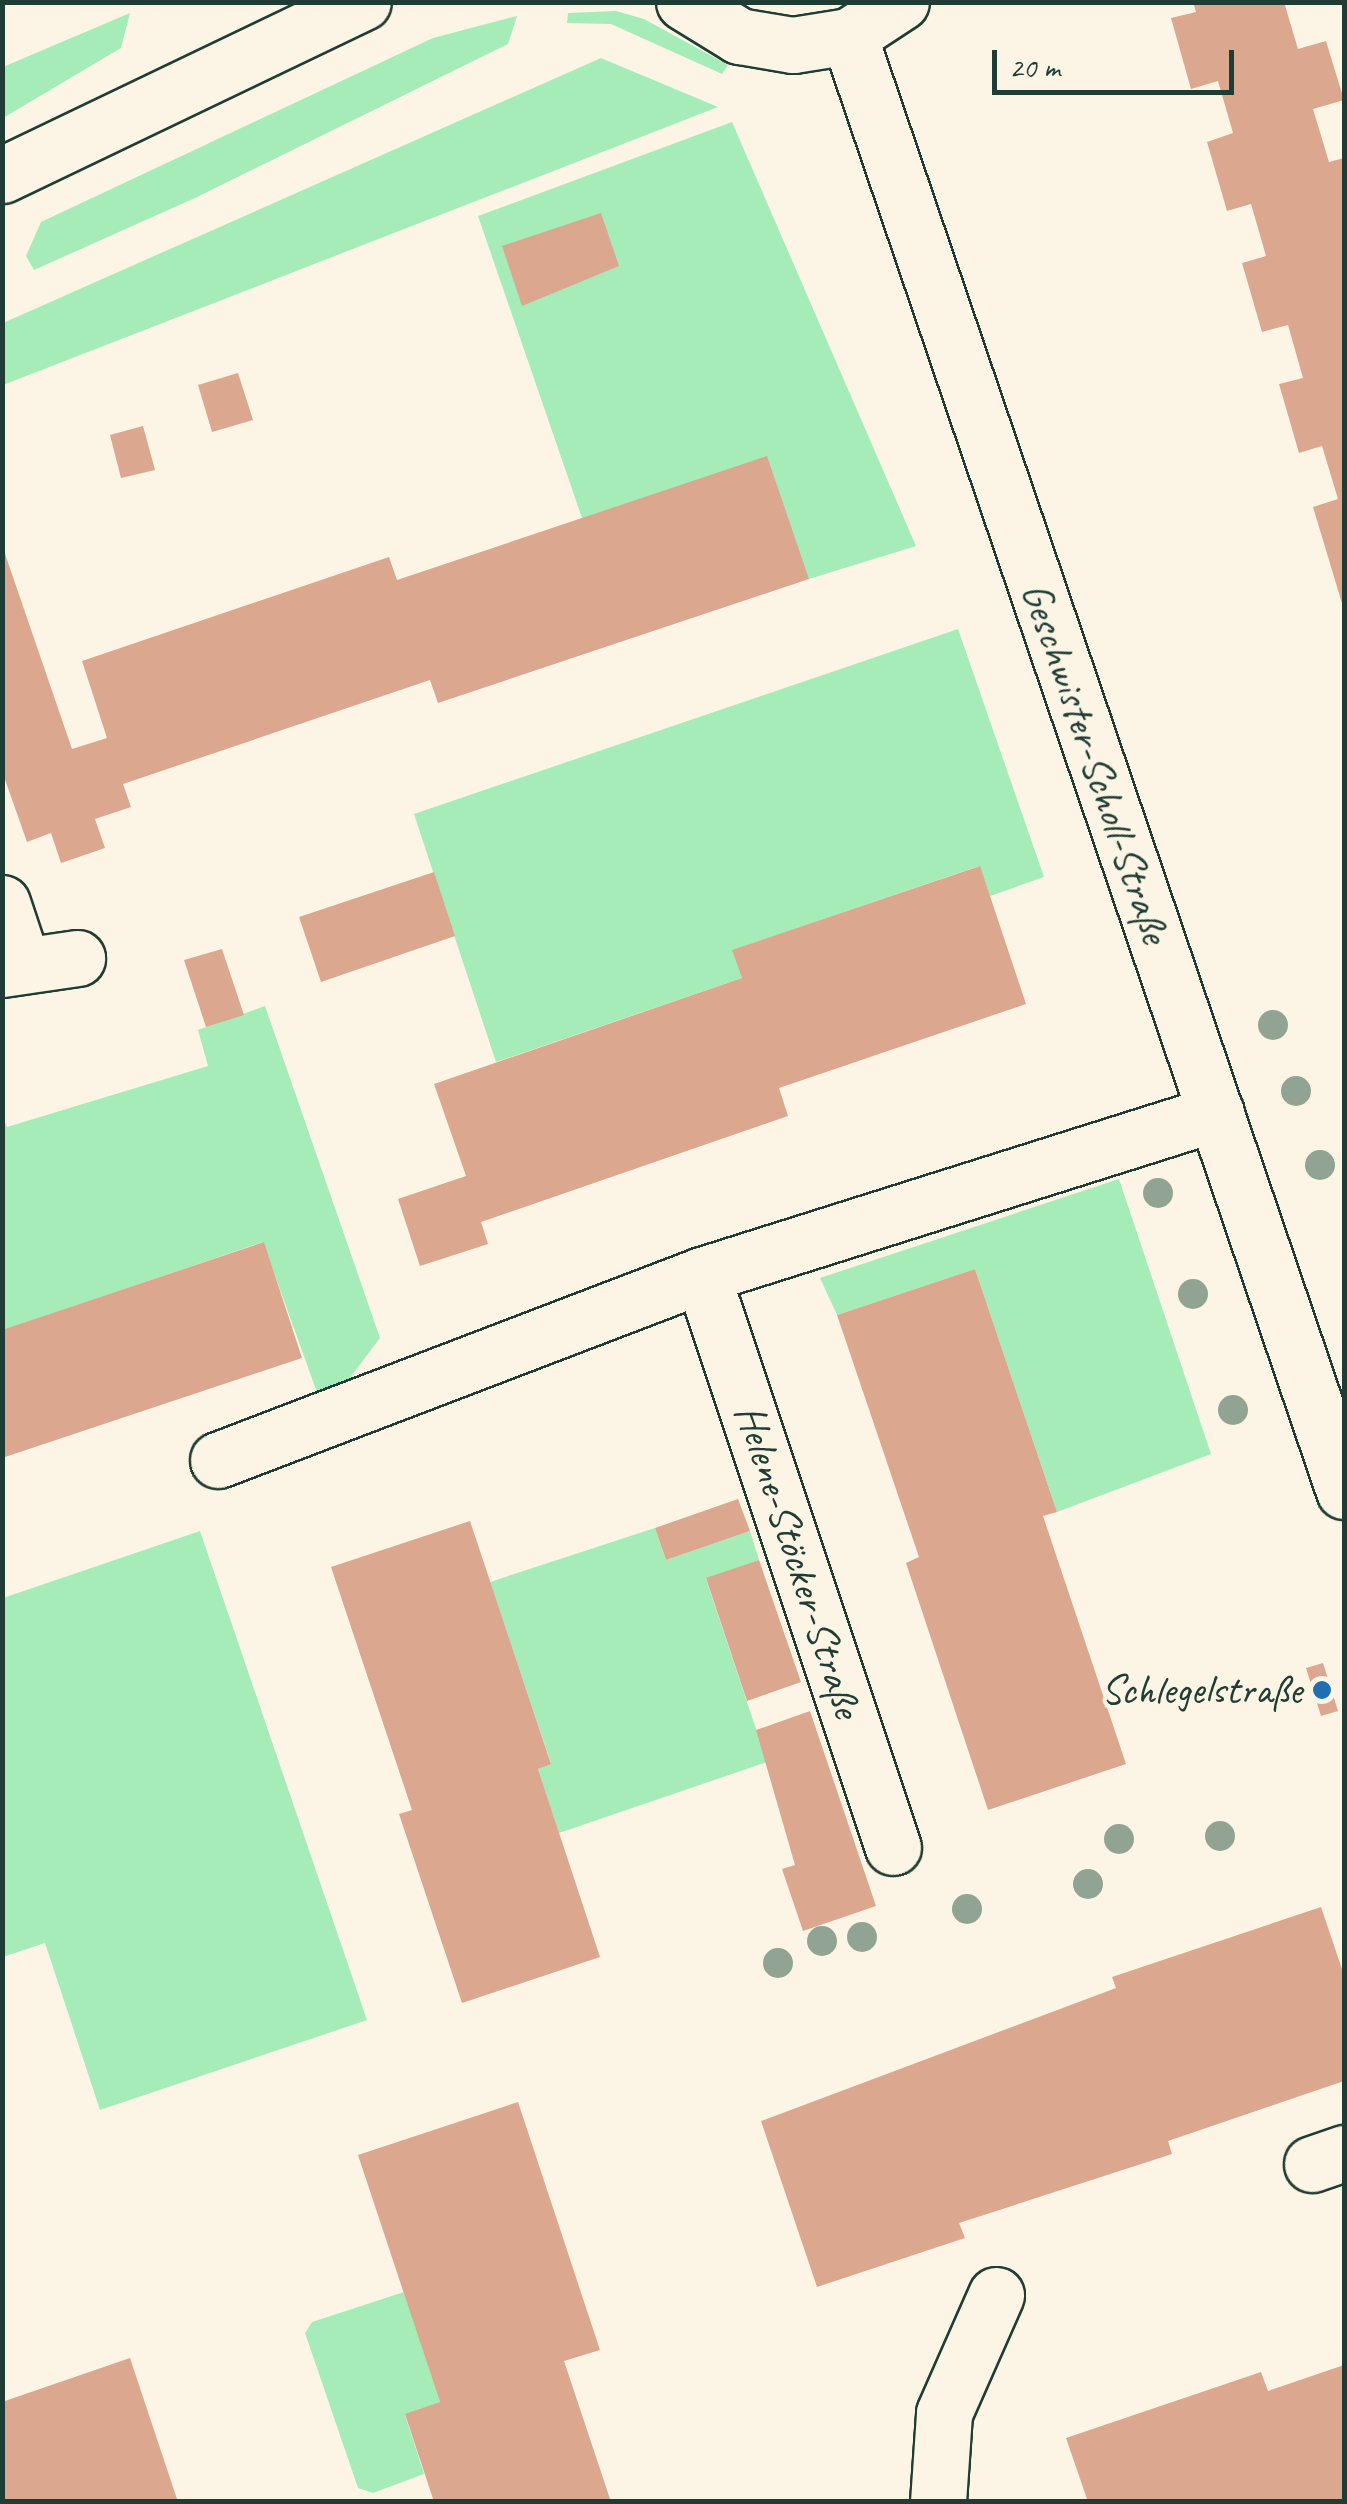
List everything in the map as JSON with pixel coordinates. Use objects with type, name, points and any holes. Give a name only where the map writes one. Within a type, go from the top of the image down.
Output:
[{"type":"street","points":[[2,176],[363,2]]},
{"type":"street","points":[[684,2],[739,36],[793,45],[848,36],[902,2]]},
{"type":"street","name":"Geschwister-Scholl-Straße","points":[[848,36],[1344,1490]]},
{"type":"street","points":[[2,903],[12,966],[77,958]]},
{"type":"street","points":[[218,1460],[702,1275],[1216,1113]]},
{"type":"street","name":"Helene-Stöcker-Straße","points":[[702,1275],[893,1847]]},
{"type":"street","points":[[938,2502],[944,2412],[996,2295]]},
{"type":"green space","points":[[616,11],[644,19],[728,65],[722,74],[611,24],[567,23],[568,13]]},
{"type":"green space","points":[[130,13],[121,48],[3,118],[3,67]]},
{"type":"green space","points":[[517,16],[508,44],[195,198],[34,270],[26,256],[41,222],[433,38]]},
{"type":"green space","points":[[601,58],[718,107],[3,385],[3,323]]},
{"type":"green space","points":[[732,122],[916,546],[809,579],[582,518],[478,216]]},
{"type":"green space","points":[[958,629],[1044,877],[990,896],[979,866],[733,950],[742,978],[496,1062],[414,814]]},
{"type":"green space","points":[[265,1006],[380,1338],[324,1412],[263,1242],[3,1330],[2,1116],[7,1127],[208,1066],[198,1030]]},
{"type":"green space","points":[[1119,1179],[1211,1454],[1057,1512],[975,1269],[837,1315],[820,1278]]},
{"type":"green space","points":[[655,1528],[666,1560],[750,1531],[759,1560],[706,1579],[767,1762],[559,1833],[538,1769],[551,1763],[490,1582]]},
{"type":"green space","points":[[200,1531],[367,2020],[100,2110],[45,1943],[3,1957],[3,1598]]},
{"type":"green space","points":[[404,2292],[440,2402],[405,2415],[424,2474],[373,2493],[358,2488],[305,2333],[312,2322]]},
{"type":"building","points":[[1193,2],[1284,2],[1298,49],[1326,41],[1344,100],[1313,109],[1329,162],[1344,158],[1344,610],[1313,507],[1338,499],[1322,446],[1299,453],[1279,384],[1303,378],[1288,325],[1262,332],[1242,263],[1266,256],[1251,204],[1227,211],[1207,142],[1233,133],[1218,81],[1191,89],[1171,18],[1196,12]]},
{"type":"building","points":[[601,213],[619,266],[522,306],[502,246]]},
{"type":"building","points":[[238,373],[253,420],[212,432],[198,385]]},
{"type":"building","points":[[143,426],[155,470],[121,478],[110,435]]},
{"type":"building","points":[[767,456],[809,579],[438,703],[430,680],[123,784],[131,807],[95,819],[105,848],[61,863],[51,833],[27,842],[2,771],[2,545],[72,749],[107,738],[82,661],[389,557],[397,580]]},
{"type":"building","points":[[980,866],[1026,1004],[779,1088],[788,1116],[481,1222],[488,1244],[420,1266],[398,1199],[466,1176],[434,1084],[742,978],[732,950]]},
{"type":"building","points":[[434,872],[455,936],[321,982],[299,917]]},
{"type":"building","points":[[222,949],[244,1015],[206,1027],[184,960]]},
{"type":"building","points":[[264,1242],[302,1358],[2,1458],[2,1330]]},
{"type":"building","points":[[975,1269],[1057,1512],[1043,1516],[1126,1764],[988,1810],[906,1563],[919,1557],[837,1315]]},
{"type":"building","points":[[738,1499],[750,1531],[666,1560],[655,1528]]},
{"type":"building","points":[[470,1521],[551,1764],[538,1769],[600,1957],[462,2003],[399,1814],[412,1810],[331,1567]]},
{"type":"building","points":[[759,1560],[801,1682],[747,1701],[706,1578]]},
{"type":"building","name":"Schlegelstraße","points":[[1323,1663],[1338,1711],[1321,1716],[1306,1668]]},
{"type":"building","points":[[810,1711],[876,1906],[803,1931],[782,1869],[795,1865],[756,1730]]},
{"type":"building","points":[[1321,1907],[1344,1975],[1344,2081],[1168,2141],[1172,2154],[959,2223],[965,2238],[817,2287],[761,2121],[1116,1988],[1112,1977]]},
{"type":"building","points":[[518,2102],[600,2350],[564,2361],[611,2502],[434,2502],[405,2414],[440,2402],[358,2155]]},
{"type":"building","points":[[130,2358],[178,2502],[2,2502],[2,2402]]},
{"type":"building","points":[[1344,2365],[1344,2502],[1088,2502],[1066,2438],[1261,2372],[1268,2391]]},
{"type":"place","name":"Schlegelstraße","points":[[1322,1690]]}]
